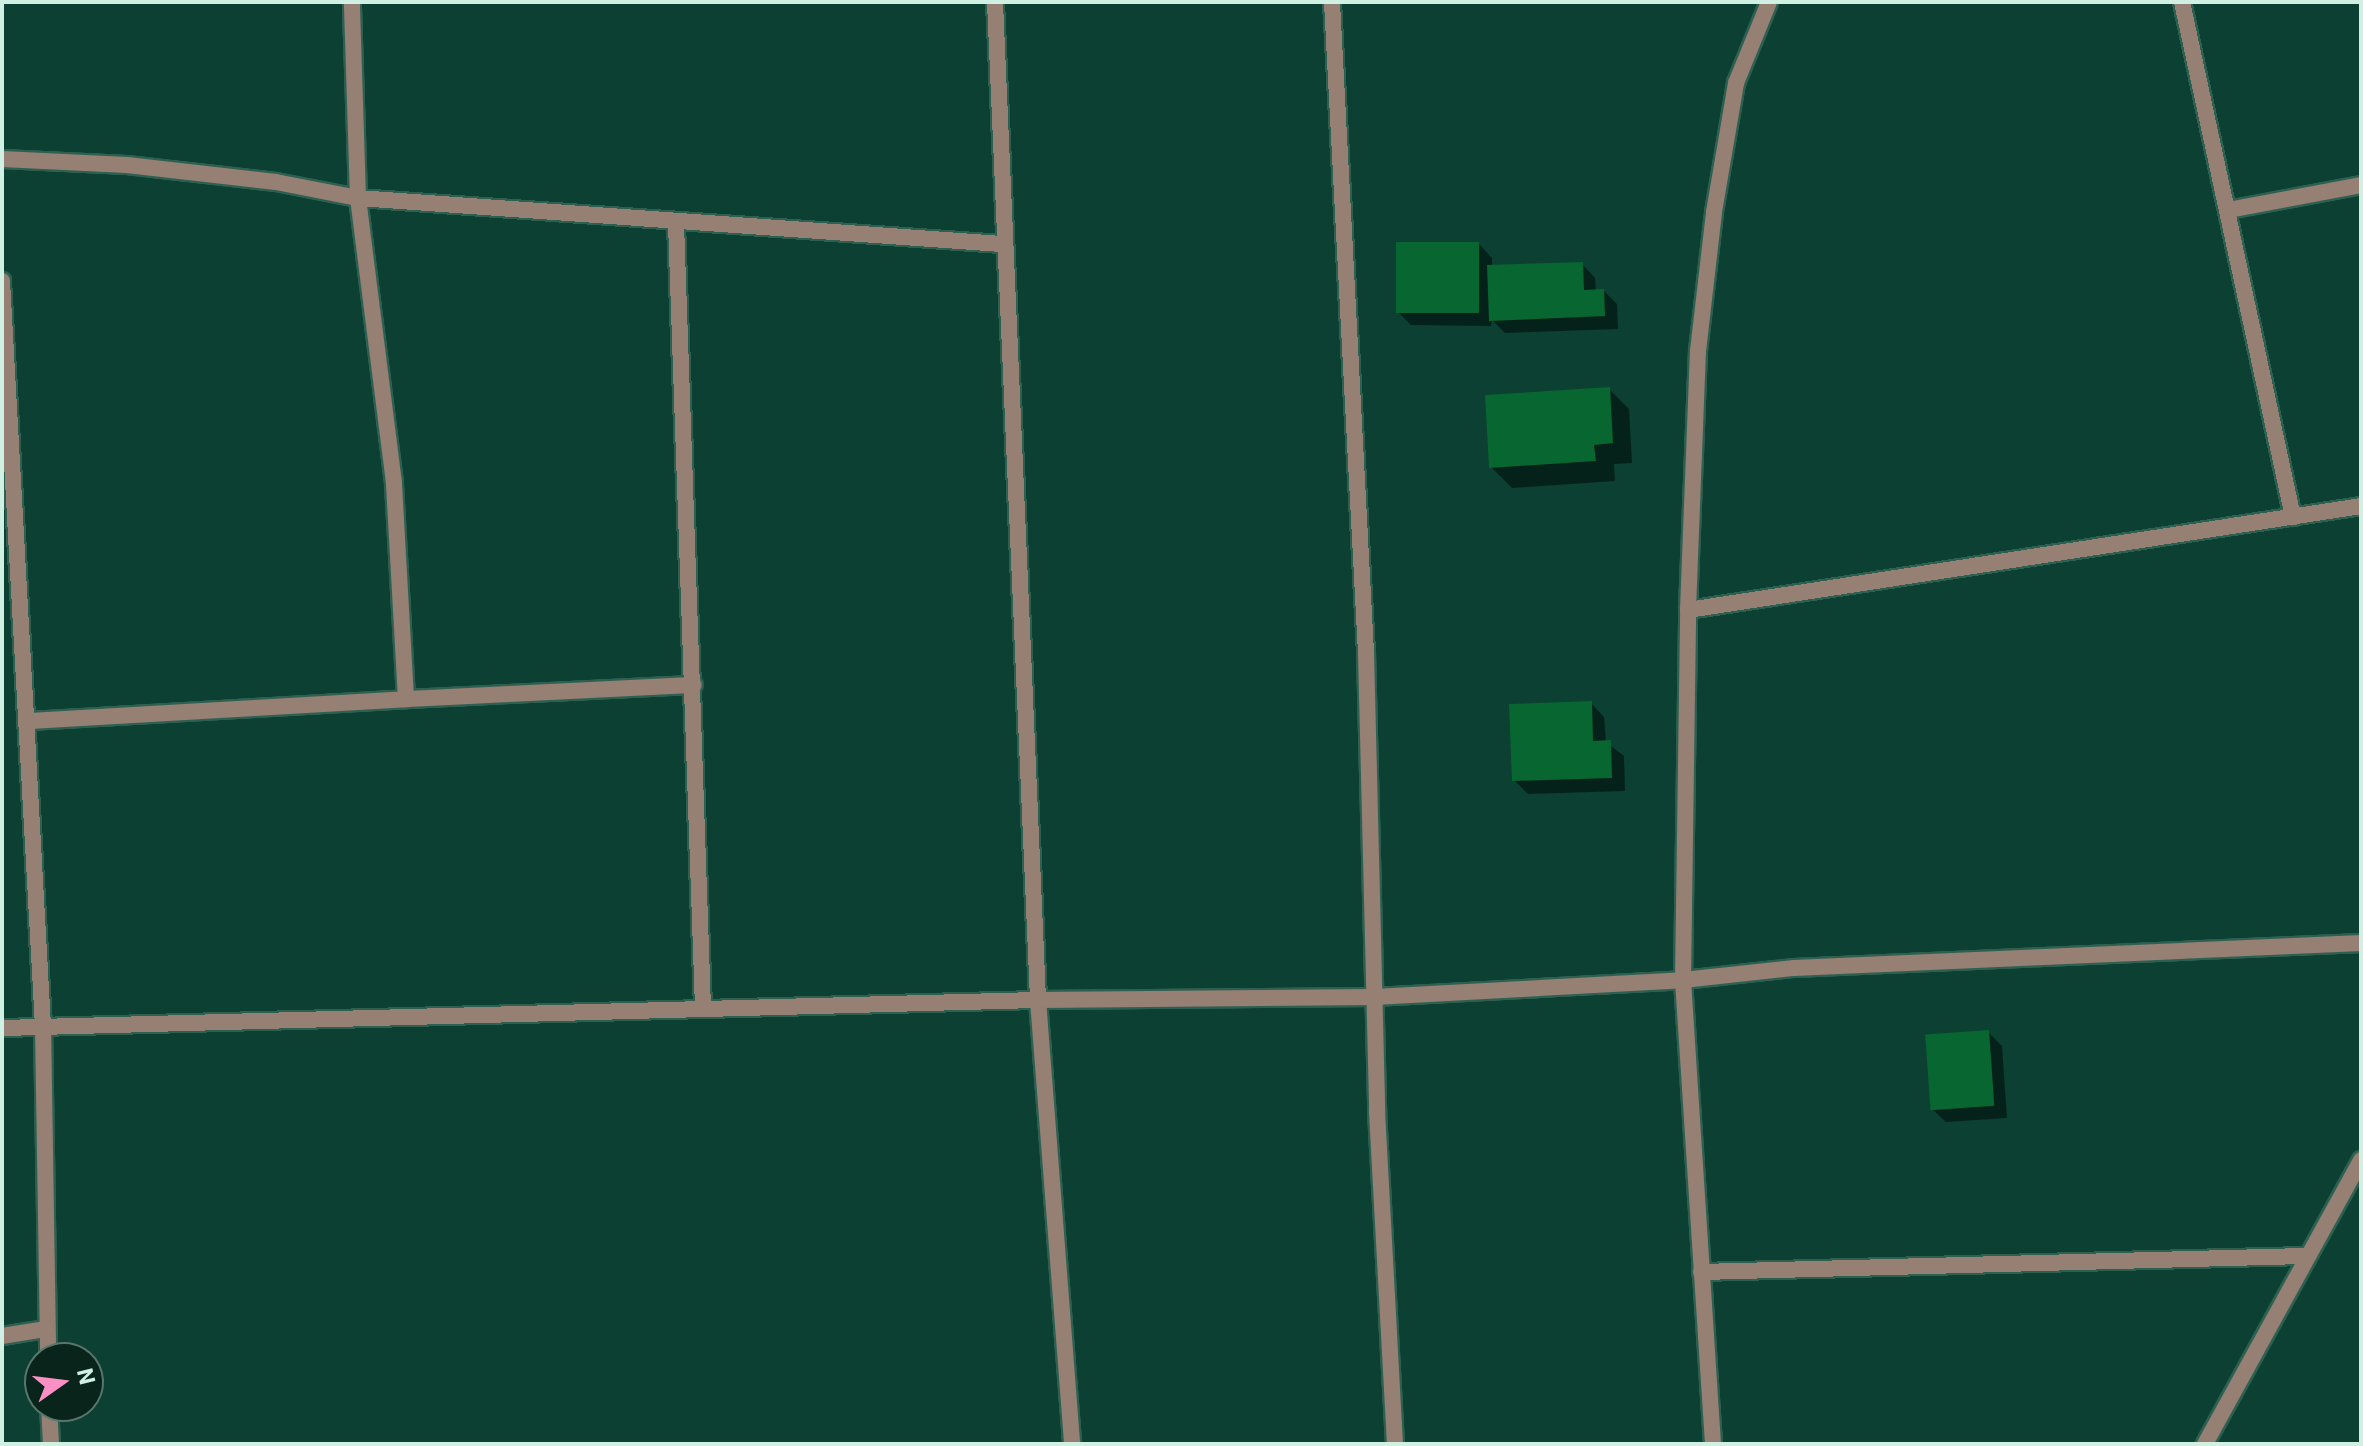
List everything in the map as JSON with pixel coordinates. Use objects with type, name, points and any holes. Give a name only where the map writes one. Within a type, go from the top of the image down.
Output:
[{"type":"street","points":[[352,2],[358,198],[394,483],[406,699]]},
{"type":"street","points":[[995,2],[1002,244],[1021,550],[1038,1000],[1072,1444]]},
{"type":"street","points":[[1332,2],[1366,652],[1374,997],[1395,1444]]},
{"type":"street","points":[[1713,1444],[1683,980],[1688,610],[1698,351],[1715,198],[1736,83],[1769,2]]},
{"type":"street","points":[[2182,2],[2293,517]]},
{"type":"street","points":[[2,159],[127,165],[276,182],[358,198],[1002,244]]},
{"type":"street","points":[[2229,210],[2361,185]]},
{"type":"street","points":[[676,223],[703,1008]]},
{"type":"street","points":[[2,281],[29,721],[43,1025],[47,1342]]},
{"type":"street","points":[[1688,610],[2361,506]]},
{"type":"street","points":[[29,721],[694,685]]},
{"type":"street","points":[[2,1028],[1038,1000],[1374,997],[1683,980],[1794,968],[2361,943]]},
{"type":"street","points":[[2205,1444],[2304,1256],[2361,1160]]},
{"type":"street","points":[[1701,1272],[2304,1256]]},
{"type":"street","points":[[2,1336],[46,1329]]},
{"type":"street","points":[[50,1422],[51,1444]]},
{"type":"building","points":[[1396,242],[1479,242],[1479,313],[1396,313]]},
{"type":"building","points":[[1583,262],[1584,290],[1604,289],[1605,316],[1489,321],[1487,265]]},
{"type":"building","points":[[1610,387],[1613,443],[1594,445],[1596,461],[1489,468],[1485,395]]},
{"type":"building","points":[[1592,701],[1593,741],[1611,740],[1612,778],[1512,781],[1509,704]]},
{"type":"building","points":[[1989,1030],[1994,1106],[1930,1110],[1925,1034]]}]
